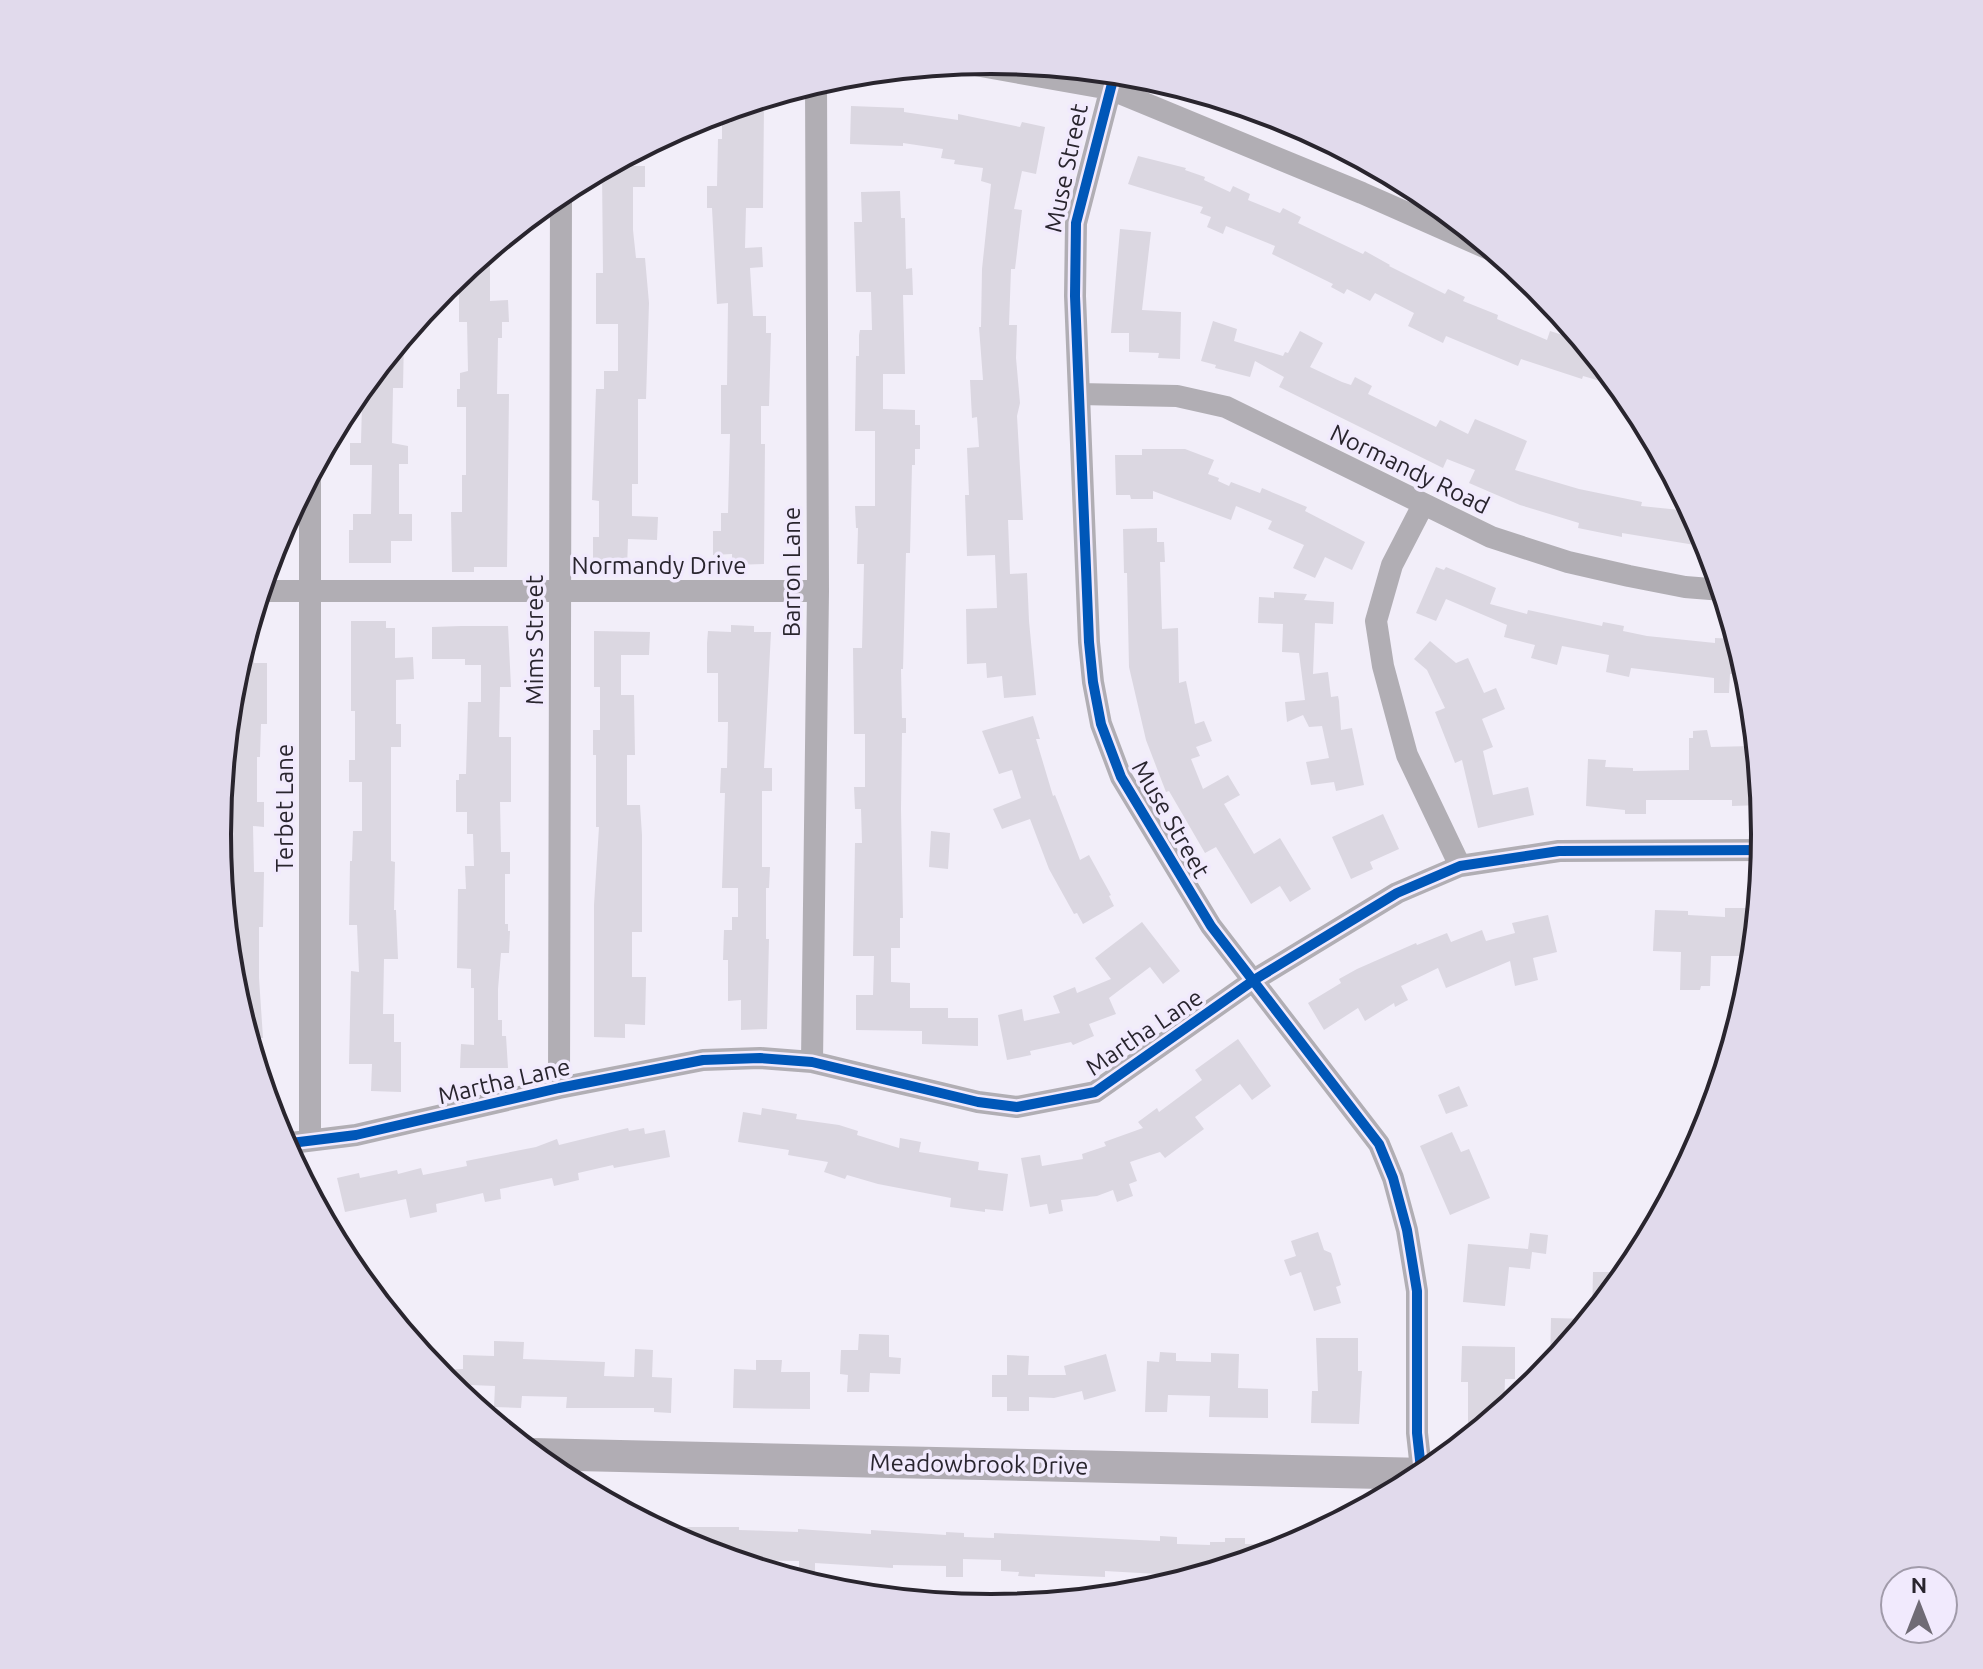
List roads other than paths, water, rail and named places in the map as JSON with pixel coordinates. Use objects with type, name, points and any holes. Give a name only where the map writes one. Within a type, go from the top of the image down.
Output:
[{"type":"main road","name":"Meadowbrook Drive","points":[[552,1454],[1402,1474]]},
{"type":"street","name":"Muse Street","points":[[1111,84],[1076,223],[1075,296],[1089,642],[1101,724],[1121,777],[1211,926],[1379,1144],[1393,1178],[1407,1230],[1417,1291],[1417,1433],[1422,1461]]},
{"type":"street","points":[[1127,87],[1461,237]]},
{"type":"street","name":"Barron Lane","points":[[812,1062],[818,591],[816,95]]},
{"type":"street","name":"Mims Street","points":[[559,1088],[561,208]]},
{"type":"street","name":"Normandy Road","points":[[1079,394],[1177,396],[1226,407],[1491,537],[1568,562],[1657,582],[1711,589]]},
{"type":"street","name":"Terbet Lane","points":[[310,496],[310,1140]]},
{"type":"street","points":[[1423,505],[1392,565],[1376,621],[1383,666],[1407,755],[1460,866]]},
{"type":"street","name":"Normandy Drive","points":[[271,591],[818,591]]},
{"type":"street","name":"Martha Lane","points":[[296,1142],[356,1135],[559,1088],[703,1060],[760,1058],[812,1062],[963,1098],[1017,1107],[1095,1092],[1254,980],[1397,893],[1460,866],[1559,851],[1751,850]]}]
